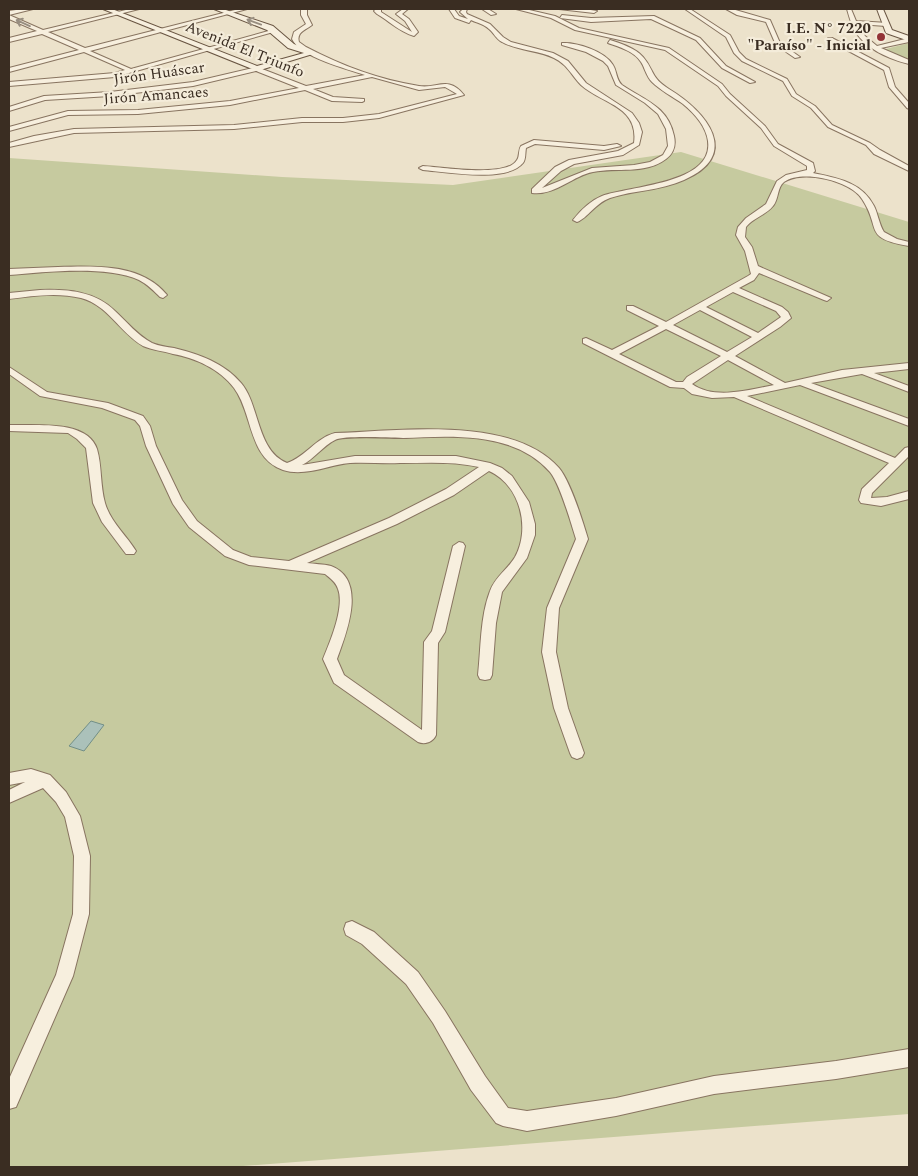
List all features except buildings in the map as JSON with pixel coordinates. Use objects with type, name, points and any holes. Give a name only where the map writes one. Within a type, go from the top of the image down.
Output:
[{"type":"street","points":[[9,15],[30,9]]},
{"type":"street","name":"Avenida El Triunfo","points":[[106,9],[306,89],[332,98],[362,100]]},
{"type":"street","points":[[9,40],[136,9]]},
{"type":"street","points":[[9,145],[34,138],[74,131],[234,126],[380,116],[462,94],[443,85],[424,89],[372,75],[291,46],[274,31],[217,9]]},
{"type":"street","points":[[9,72],[244,9]]},
{"type":"street","points":[[304,9],[304,15],[309,25],[297,32],[296,40],[297,44],[312,54]]},
{"type":"street","points":[[379,9],[377,11],[379,13],[396,23],[408,34],[414,34],[416,32],[412,25],[399,14],[406,9]]},
{"type":"street","points":[[452,9],[456,16],[464,20],[488,25]]},
{"type":"street","points":[[465,9],[463,12],[467,17],[488,25],[500,38],[510,43],[538,50],[567,63],[585,85],[626,110],[634,118],[640,135],[637,144],[620,153],[572,162],[558,169],[535,191],[561,184],[592,170],[648,165],[670,153],[673,147],[671,130],[666,118],[657,108],[618,85],[605,59],[586,50],[564,44]]},
{"type":"street","points":[[485,9],[494,14]]},
{"type":"street","points":[[519,9],[553,17],[577,29],[632,51],[642,58],[654,81],[690,105],[702,116],[715,142],[712,152],[693,172],[660,186],[610,196],[585,210],[577,220]]},
{"type":"street","points":[[542,14],[553,12],[547,9]]},
{"type":"street","points":[[562,9],[594,11]]},
{"type":"street","points":[[687,9],[728,36],[737,53],[744,60],[785,80],[794,95],[813,107],[830,126],[868,144],[877,152],[909,169]]},
{"type":"street","points":[[729,9],[740,15],[762,18],[768,22],[778,44],[796,56]]},
{"type":"street","points":[[850,12],[859,15]]},
{"type":"street","points":[[850,12],[858,32],[875,48],[909,62]]},
{"type":"street","points":[[879,13],[886,24],[886,32],[909,40]]},
{"type":"street","points":[[9,15],[55,38],[132,71]]},
{"type":"street","points":[[553,17],[599,20],[652,17],[703,42],[724,67],[752,82]]},
{"type":"street","points":[[854,22],[886,24]]},
{"type":"street","points":[[577,29],[667,49],[720,85],[763,127],[776,145],[810,165],[811,172],[808,174]]},
{"type":"street","points":[[9,84],[115,75],[274,31]]},
{"type":"street","points":[[858,32],[866,32]]},
{"type":"street","points":[[46,40],[55,38]]},
{"type":"street","points":[[830,39],[887,69],[892,87],[909,107]]},
{"type":"street","points":[[875,48],[909,40]]},
{"type":"street","name":"Jirón Huáscar","points":[[9,109],[44,98],[110,94],[192,84],[312,54]]},
{"type":"street","points":[[9,72],[27,83]]},
{"type":"street","name":"Jirón Amancaes","points":[[9,130],[68,113],[138,112],[230,103],[372,75]]},
{"type":"street","name":"Avenida El Triunfo","points":[[347,100],[380,116]]},
{"type":"street","points":[[423,168],[503,172],[520,162],[524,147],[531,142],[604,148],[616,147],[624,144],[638,130]]},
{"type":"street","points":[[612,354],[756,274],[746,245],[741,239],[740,231],[744,223],[773,202],[779,182],[784,178],[808,174],[835,180],[859,191],[865,197],[880,234],[892,240],[909,244]]},
{"type":"street","points":[[754,268],[827,298]]},
{"type":"street","points":[[9,272],[75,270],[132,275],[147,281],[163,295]]},
{"type":"street","points":[[686,385],[691,379],[786,318],[785,314],[779,309],[731,288]]},
{"type":"street","points":[[9,296],[62,294],[94,300],[105,307],[127,332],[144,343],[153,347],[197,357],[218,368],[231,377],[240,388],[250,407],[263,447],[279,464],[290,469],[341,461],[434,458],[461,460],[488,466],[508,479],[525,506],[531,528],[529,539],[520,559],[497,589],[492,606],[484,675]]},
{"type":"street","points":[[698,306],[759,337]]},
{"type":"street","points":[[630,308],[728,356],[783,386]]},
{"type":"street","points":[[586,341],[674,385],[686,385]]},
{"type":"street","points":[[686,385],[689,390],[697,394],[734,394],[832,375],[909,366]]},
{"type":"street","points":[[9,370],[44,394],[104,405],[139,418],[145,426],[151,446],[177,501],[193,524],[229,553],[249,560],[328,570],[338,578],[344,589],[345,604],[341,629],[331,653],[330,659],[333,669],[339,679],[420,737],[425,738],[428,735],[431,642],[438,632],[459,546]]},
{"type":"street","points":[[861,371],[909,389]]},
{"type":"street","points":[[800,382],[909,423]]},
{"type":"street","points":[[734,394],[895,462]]},
{"type":"street","points":[[9,428],[68,430],[81,436],[91,448],[99,504],[106,519],[130,551]]},
{"type":"street","points":[[285,466],[297,464],[308,457],[320,445],[335,436],[456,433],[496,438],[509,442],[533,452],[545,461],[554,471],[563,487],[582,539],[553,608],[549,652],[561,708],[577,752]]},
{"type":"street","points":[[909,450],[866,492],[865,500],[871,503],[909,495]]},
{"type":"street","points":[[289,566],[393,521],[450,492],[488,466]]},
{"type":"street","points":[[9,779],[31,775],[45,780],[61,797],[72,816],[82,856],[81,914],[64,976],[9,1100]]},
{"type":"street","points":[[9,797],[45,780]]},
{"type":"street","points":[[352,928],[368,938],[412,978],[439,1017],[478,1083],[503,1116],[527,1121],[616,1107],[714,1085],[836,1070],[909,1058]]},
{"type":"green space","points":[[909,43],[909,60],[882,50]]},
{"type":"green space","points":[[681,152],[909,222],[909,1114],[230,1167],[9,1167],[9,158],[282,177],[453,185]]},
{"type":"water","points":[[91,721],[104,725],[84,751],[69,746]]},
{"type":"place","name":"I.E. N° 7220 \"Paraíso\" - Inicial","points":[[881,37]]}]
